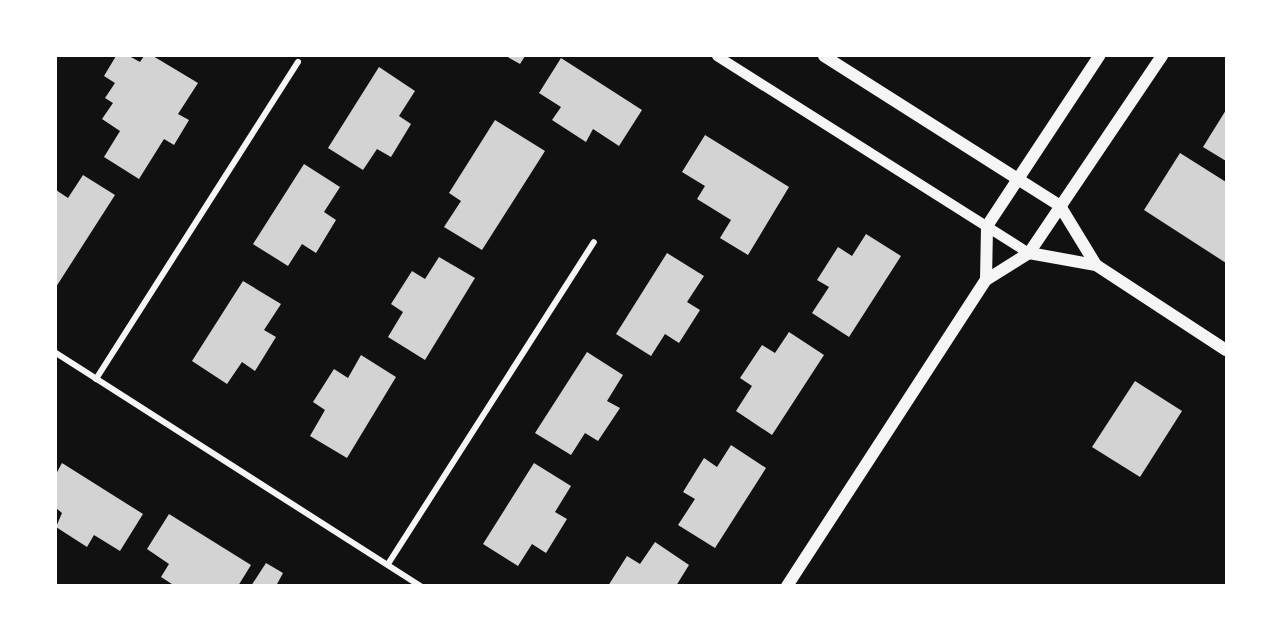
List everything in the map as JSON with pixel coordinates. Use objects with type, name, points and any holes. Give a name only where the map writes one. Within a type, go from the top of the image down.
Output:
[{"type":"main road","points":[[824,56],[1060,206],[1096,265]]},
{"type":"main road","points":[[986,280],[987,226],[1099,56]]},
{"type":"main road","points":[[787,585],[986,280],[1029,253],[1162,56]]},
{"type":"main road","points":[[1029,253],[1096,265],[1227,350]]},
{"type":"street","points":[[717,56],[1029,253]]},
{"type":"street","points":[[96,379],[298,62]]},
{"type":"street","points":[[388,564],[594,242]]},
{"type":"street","points":[[56,353],[421,585]]},
{"type":"building","points":[[116,56],[129,56],[140,62],[144,56],[153,56],[198,83],[178,114],[189,120],[174,145],[164,139],[139,179],[104,157],[120,131],[102,119],[113,103],[105,98],[115,83],[104,76]]},
{"type":"building","points":[[506,56],[525,56],[520,64]]},
{"type":"building","points":[[561,58],[642,110],[619,146],[593,129],[586,142],[552,120],[561,107],[539,93]]},
{"type":"building","points":[[379,67],[415,91],[399,116],[411,124],[391,157],[377,149],[363,170],[328,148]]},
{"type":"building","points":[[1226,110],[1226,161],[1203,147]]},
{"type":"building","points":[[495,120],[545,151],[482,250],[444,227],[461,201],[449,193]]},
{"type":"building","points":[[705,135],[789,187],[748,255],[720,238],[731,220],[697,199],[705,186],[682,172]]},
{"type":"building","points":[[1180,153],[1226,182],[1226,263],[1144,210]]},
{"type":"building","points":[[304,164],[340,187],[324,212],[336,220],[316,253],[302,244],[288,266],[253,244]]},
{"type":"building","points":[[83,175],[115,195],[56,287],[56,190],[68,198]]},
{"type":"building","points":[[866,234],[901,256],[849,337],[812,313],[829,287],[817,280],[838,247],[852,256]]},
{"type":"building","points":[[667,253],[704,276],[687,302],[700,310],[679,343],[665,334],[651,356],[616,334]]},
{"type":"building","points":[[439,257],[475,278],[425,360],[388,337],[403,312],[391,304],[412,271],[425,279]]},
{"type":"building","points":[[243,281],[281,304],[264,330],[276,337],[255,371],[242,362],[227,384],[192,361]]},
{"type":"building","points":[[789,332],[824,355],[772,435],[736,411],[752,386],[740,378],[762,345],[775,353]]},
{"type":"building","points":[[587,352],[623,375],[607,401],[620,408],[598,441],[585,433],[571,455],[535,433]]},
{"type":"building","points":[[361,355],[396,377],[347,458],[310,436],[325,410],[313,402],[334,369],[348,378]]},
{"type":"building","points":[[1135,381],[1182,411],[1140,477],[1092,447]]},
{"type":"building","points":[[731,445],[766,468],[715,548],[678,525],[695,499],[683,492],[704,458],[717,467]]},
{"type":"building","points":[[62,463],[143,514],[120,551],[94,535],[87,547],[56,527],[62,513],[56,508],[56,474]]},
{"type":"building","points":[[534,463],[571,486],[555,512],[567,519],[546,553],[532,544],[518,566],[483,544]]},
{"type":"building","points":[[169,514],[251,565],[238,586],[175,586],[161,577],[169,564],[147,549]]},
{"type":"building","points":[[655,542],[689,565],[676,586],[608,586],[627,556],[640,564]]},
{"type":"building","points":[[266,563],[283,573],[276,586],[251,586]]}]
